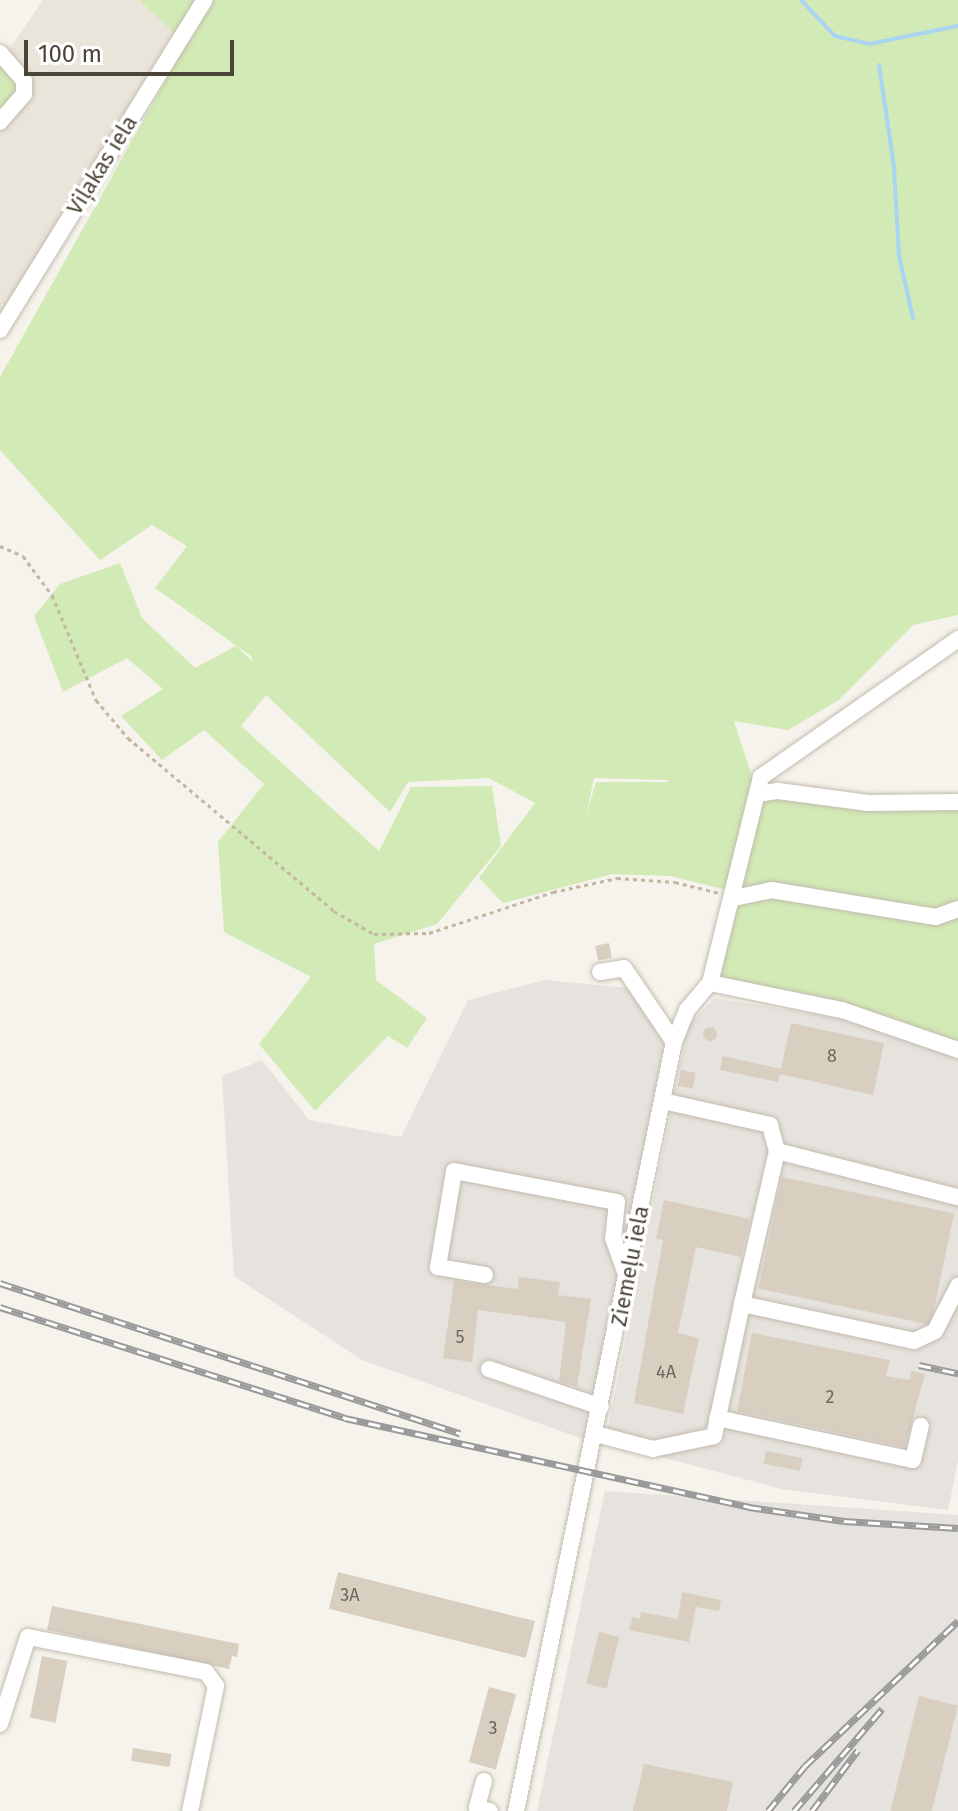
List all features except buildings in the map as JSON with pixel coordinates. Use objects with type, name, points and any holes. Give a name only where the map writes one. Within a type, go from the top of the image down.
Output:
[{"type":"street","name":"Viļakas iela","points":[[0,330],[205,0]]},
{"type":"street","points":[[0,53],[24,81],[24,94],[0,122]]},
{"type":"street","points":[[958,639],[761,777],[734,898],[710,983],[842,1010],[958,1050]]},
{"type":"street","points":[[758,794],[778,791],[868,803],[958,802]]},
{"type":"street","points":[[734,898],[771,890],[936,917],[958,909]]},
{"type":"street","points":[[600,972],[624,968],[674,1042]]},
{"type":"street","name":"Ziemeļu iela","points":[[516,1811],[596,1434],[674,1042],[687,1010],[710,983]]},
{"type":"street","points":[[596,1434],[667,1448],[714,1436],[777,1151],[770,1125],[663,1101]]},
{"type":"street","points":[[777,1151],[958,1197]]},
{"type":"street","points":[[485,1275],[438,1267],[454,1171],[617,1202],[613,1238],[627,1279]]},
{"type":"street","points":[[742,1304],[914,1341],[935,1331],[958,1286]]},
{"type":"street","points":[[489,1369],[601,1407]]},
{"type":"street","points":[[717,1418],[913,1460],[921,1426]]},
{"type":"street","points":[[0,1724],[23,1640],[33,1636],[206,1672],[216,1686],[190,1811]]},
{"type":"street","points":[[484,1781],[477,1808],[490,1811]]},
{"type":"path","points":[[0,546],[23,556],[52,595],[96,700],[128,738],[334,911],[374,934],[429,933],[553,892],[617,878],[675,882],[734,898]]},
{"type":"shaded area","points":[[43,0],[138,0],[175,30],[0,315],[0,121],[6,54]]},
{"type":"shaded area","points":[[545,980],[630,988],[664,1044],[586,1440],[362,1360],[234,1276],[222,1076],[262,1060],[309,1120],[401,1137],[468,1000]]},
{"type":"shaded area","points":[[715,998],[857,1021],[958,1058],[958,1461],[948,1510],[782,1489],[605,1442],[688,1025]]},
{"type":"shaded area","points":[[605,1491],[958,1515],[958,1811],[537,1811]]},
{"type":"green space","points":[[139,0],[958,0],[958,615],[913,625],[839,700],[788,730],[734,721],[756,789],[958,803],[958,1044],[719,979],[731,891],[670,876],[612,874],[503,903],[479,878],[535,803],[489,778],[408,782],[390,812],[266,695],[241,726],[379,851],[411,787],[492,786],[501,846],[437,924],[374,944],[376,980],[427,1018],[407,1048],[388,1036],[315,1111],[259,1044],[311,977],[224,932],[218,842],[264,784],[204,730],[162,760],[121,716],[163,689],[127,658],[63,692],[34,616],[60,584],[120,563],[142,618],[195,668],[236,646],[253,662],[251,656],[155,588],[187,546],[152,525],[100,560],[0,450],[0,377],[186,44]],"holes":[[[594,778],[669,782],[596,782],[586,816]]]},
{"type":"green space","points":[[0,62],[27,91],[0,115]]},
{"type":"waterway","points":[[801,0],[835,36],[869,44],[958,26]]},
{"type":"waterway","points":[[879,65],[894,167],[899,256],[913,318]]},
{"type":"railway","points":[[0,1283],[460,1433]]},
{"type":"railway","points":[[0,1307],[345,1418],[749,1507],[844,1521],[958,1528]]},
{"type":"railway","points":[[919,1365],[958,1373]]},
{"type":"railway","points":[[768,1811],[805,1766],[958,1621]]},
{"type":"railway","points":[[794,1811],[882,1709]]},
{"type":"railway","points":[[812,1811],[858,1750]]}]
